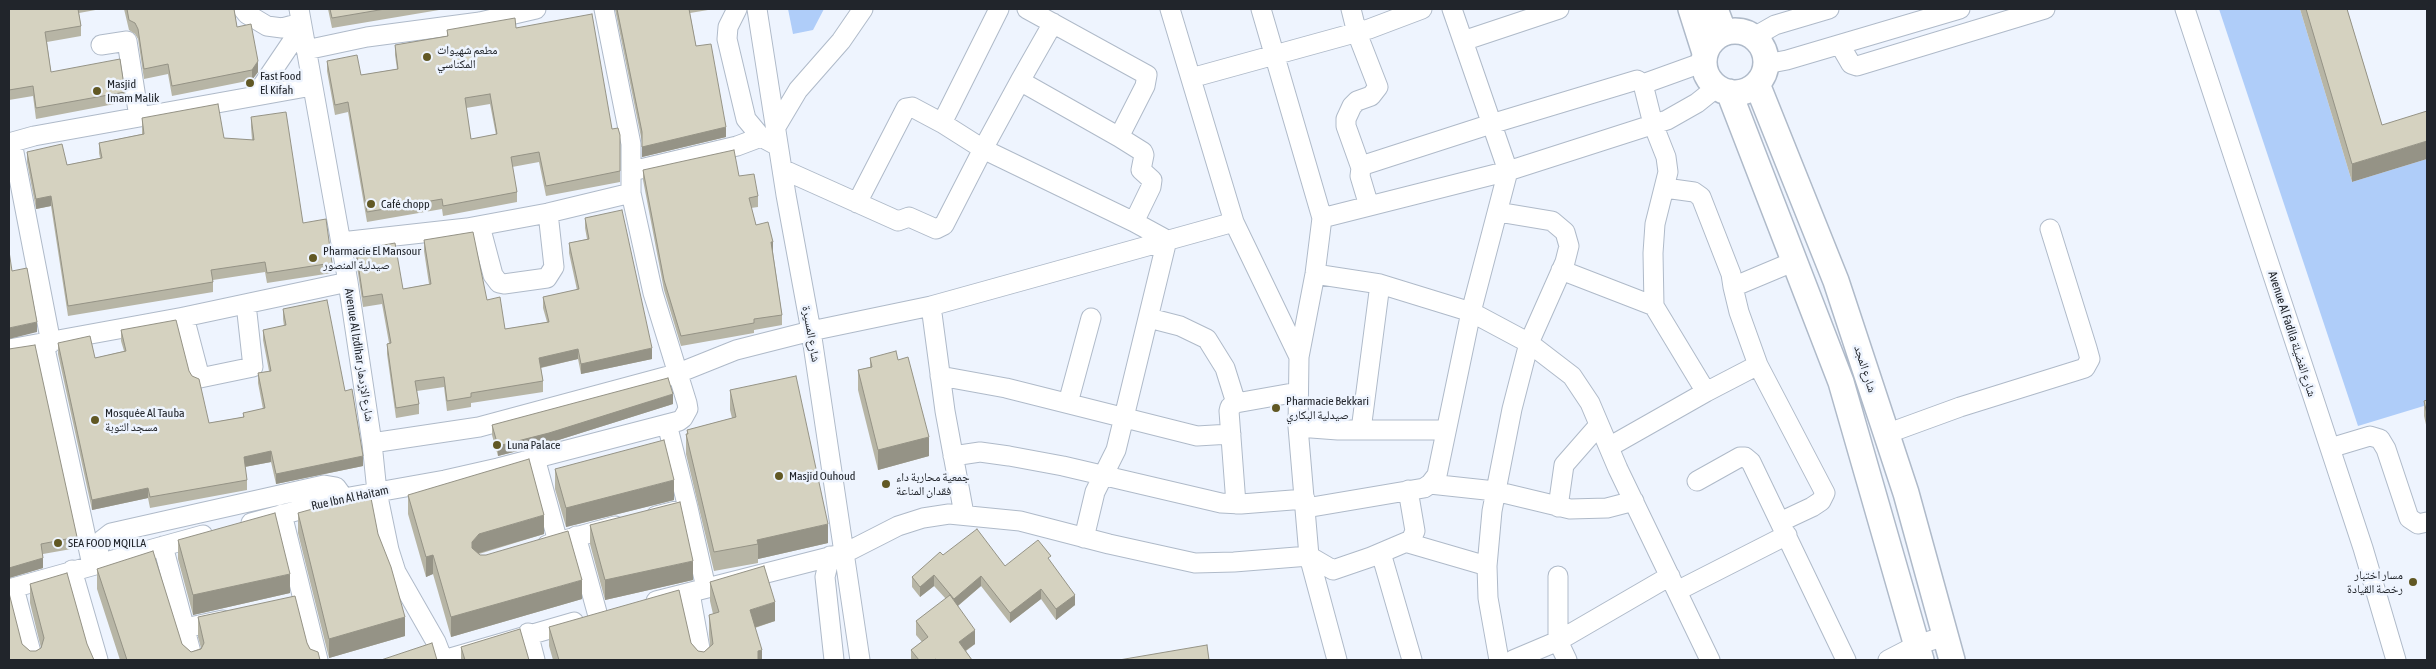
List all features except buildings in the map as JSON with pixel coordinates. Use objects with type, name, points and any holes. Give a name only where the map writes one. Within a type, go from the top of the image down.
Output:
[{"type":"main road","points":[[1691,9],[1710,80],[1723,90],[1739,93],[1762,74],[1764,49],[1754,37],[1745,32],[1734,31],[1724,33],[1714,39],[1705,57]]},
{"type":"main road","points":[[1715,9],[1724,33]]},
{"type":"main road","name":"شارع المجد","points":[[1762,74],[1836,281],[1906,493],[1952,660]]},
{"type":"main road","points":[[1723,90],[1796,261],[1841,382],[1919,653]]},
{"type":"street","points":[[243,9],[246,14],[267,26],[282,28],[301,20]]},
{"type":"street","points":[[306,50],[367,37],[472,24],[536,9]]},
{"type":"street","points":[[604,9],[631,144],[631,193],[647,267],[676,374]]},
{"type":"street","points":[[737,9],[728,27],[727,40],[746,119],[768,132]]},
{"type":"street","name":"شارع المسيرة","points":[[757,9],[768,132],[778,146],[811,331],[838,555],[860,660]]},
{"type":"street","points":[[632,171],[737,146],[768,132],[798,90],[841,41],[863,9]]},
{"type":"street","points":[[942,123],[999,9]]},
{"type":"street","points":[[1027,9],[1147,75],[1145,86],[1119,137]]},
{"type":"street","points":[[1170,9],[1234,222],[1299,357]]},
{"type":"street","points":[[1261,9],[1322,218],[1315,274],[1299,357],[1298,427],[1309,556],[1337,660]]},
{"type":"street","points":[[1351,9],[1357,32],[1378,87],[1371,96],[1357,101],[1352,106],[1346,119],[1346,126],[1360,168],[1360,176],[1369,206]]},
{"type":"street","points":[[1191,78],[1357,32],[1422,9]]},
{"type":"street","points":[[952,456],[973,452],[999,454],[1104,476],[1197,499],[1236,504],[1305,503],[1424,488],[1430,484],[1437,475],[1470,312],[1508,171],[1452,9]]},
{"type":"street","points":[[1462,41],[1559,9]]},
{"type":"street","points":[[1754,37],[1775,25],[1829,9]]},
{"type":"street","points":[[1762,74],[1840,45],[1960,9]]},
{"type":"street","points":[[1840,45],[1851,64],[1857,66],[2045,9]]},
{"type":"street","name":"Avenue Al Fadila شارع الفضيلة","points":[[2185,9],[2363,548],[2396,660]]},
{"type":"street","points":[[256,95],[301,20]]},
{"type":"street","name":"Avenue Al Izdihar شارع الإزدهار","points":[[301,20],[348,282],[372,443],[377,492],[389,550],[396,572],[441,654]]},
{"type":"street","points":[[782,169],[898,221],[908,217],[936,229],[944,225],[1052,22]]},
{"type":"street","points":[[101,45],[127,41],[139,117]]},
{"type":"street","points":[[1643,84],[1705,57]]},
{"type":"street","points":[[1360,168],[1364,165],[1491,124],[1637,80],[1643,84],[1653,124],[1666,157],[1668,172],[1655,224],[1653,253],[1654,306],[1706,392]]},
{"type":"street","points":[[1020,82],[1143,152],[1141,170],[1152,180],[1134,222]]},
{"type":"street","points":[[92,565],[10,143],[34,136],[312,86]]},
{"type":"street","points":[[1322,218],[1508,171],[1653,124],[1682,112],[1723,90]]},
{"type":"street","points":[[857,203],[906,108],[912,107],[942,123],[983,149],[1134,222],[1167,240]]},
{"type":"street","points":[[1513,660],[1558,641],[1783,528],[1821,501],[1825,493],[1758,365],[1739,312],[1731,274],[1701,197],[1694,192],[1665,188]]},
{"type":"street","points":[[341,242],[480,226],[631,193]]},
{"type":"street","points":[[480,226],[493,275],[499,283],[504,284],[548,278],[554,267],[548,212]]},
{"type":"street","points":[[1498,212],[1552,221],[1565,232],[1569,246],[1561,270],[1529,343],[1512,409],[1495,491],[1487,566],[1490,617],[1500,660]]},
{"type":"street","points":[[372,443],[479,427],[676,374],[736,350],[811,331],[931,306],[1234,222]]},
{"type":"street","points":[[1886,434],[1960,407],[2085,368],[2090,359],[2050,229]]},
{"type":"street","points":[[1084,538],[1095,492],[1116,450],[1167,240]]},
{"type":"street","points":[[1733,286],[1796,261]]},
{"type":"street","points":[[1561,270],[1654,306]]},
{"type":"street","points":[[1315,274],[1380,284],[1470,312],[1529,343],[1572,376],[1583,389],[1634,502],[1710,660]]},
{"type":"street","points":[[9,349],[184,317],[348,282]]},
{"type":"street","points":[[1361,430],[1380,284]]},
{"type":"street","points":[[184,317],[200,378],[244,369],[253,367],[246,304]]},
{"type":"street","points":[[931,306],[952,456],[964,514]]},
{"type":"street","points":[[1068,403],[1091,318]]},
{"type":"street","points":[[1149,318],[1180,326],[1207,339],[1225,368],[1236,403]]},
{"type":"street","points":[[1609,447],[1758,365]]},
{"type":"street","name":"Rue Ibn Al Haitam","points":[[236,527],[344,498],[445,480],[679,421],[688,409],[676,374]]},
{"type":"street","points":[[940,376],[1068,403],[1197,436],[1231,434]]},
{"type":"street","points":[[1236,504],[1229,411],[1236,403],[1298,392]]},
{"type":"street","points":[[667,424],[688,508],[698,590],[702,660]]},
{"type":"street","points":[[1558,507],[1564,465],[1599,425]]},
{"type":"street","points":[[1298,427],[1361,430],[1446,430]]},
{"type":"street","points":[[2330,448],[2370,436],[2380,439],[2386,449],[2409,518],[2418,524],[2427,522]]},
{"type":"street","points":[[1697,481],[1740,457],[1748,458],[1756,469],[1846,660]]},
{"type":"street","points":[[535,458],[558,542]]},
{"type":"street","points":[[92,565],[102,540],[111,533],[324,484],[336,487],[344,498]]},
{"type":"street","points":[[1430,484],[1495,491],[1558,507],[1588,510],[1634,502]]},
{"type":"street","points":[[635,606],[838,555],[898,526],[923,518],[949,514],[1020,521],[1084,538],[1195,563],[1309,556],[1333,570],[1408,543],[1415,531],[1408,490]]},
{"type":"street","points":[[530,550],[576,536],[688,508]]},
{"type":"street","points":[[282,514],[294,604],[318,660]]},
{"type":"street","points":[[33,660],[11,588],[218,532]]},
{"type":"street","points":[[576,536],[598,616]]},
{"type":"street","points":[[1408,543],[1487,566]]},
{"type":"street","points":[[163,546],[193,660]]},
{"type":"street","points":[[1381,554],[1412,660]]},
{"type":"street","points":[[834,660],[825,578],[838,555]]},
{"type":"street","points":[[72,570],[98,660]]},
{"type":"street","points":[[1558,576],[1558,641],[1567,660]]},
{"type":"street","points":[[418,648],[441,654],[616,611]]},
{"type":"street","points":[[185,628],[240,616]]},
{"type":"street","points":[[528,633],[535,660]]},
{"type":"street","points":[[1888,660],[1919,653],[1945,636]]},
{"type":"shaded area","points":[[788,9],[824,9],[813,30],[793,34]]},
{"type":"shaded area","points":[[2219,9],[2300,9],[2352,182],[2427,159],[2427,405],[2358,426]]},
{"type":"place","name":"مطعم شهيوات المكناسي","points":[[427,57]]},
{"type":"place","name":"Fast Food El Kifah","points":[[250,83]]},
{"type":"place","name":"Masjid Imam Malik","points":[[97,91]]},
{"type":"place","name":"Café chopp","points":[[371,204]]},
{"type":"place","name":"Pharmacie El Mansour صيدلية المنصور","points":[[313,258]]},
{"type":"place","name":"Pharmacie Bekkari صيدلية البكاري","points":[[1276,408]]},
{"type":"place","name":"Mosquée Al Tauba مسجد التوبة","points":[[95,420]]},
{"type":"place","name":"Luna Palace","points":[[497,445]]},
{"type":"place","name":"Masjid Ouhoud","points":[[779,476]]},
{"type":"place","name":"جمعية محاربة داء فقدان المناعة","points":[[886,484]]},
{"type":"place","name":"SEA FOOD MQILLA","points":[[58,543]]},
{"type":"place","name":"مسار اختبار رخصة القيادة","points":[[2413,582]]}]
